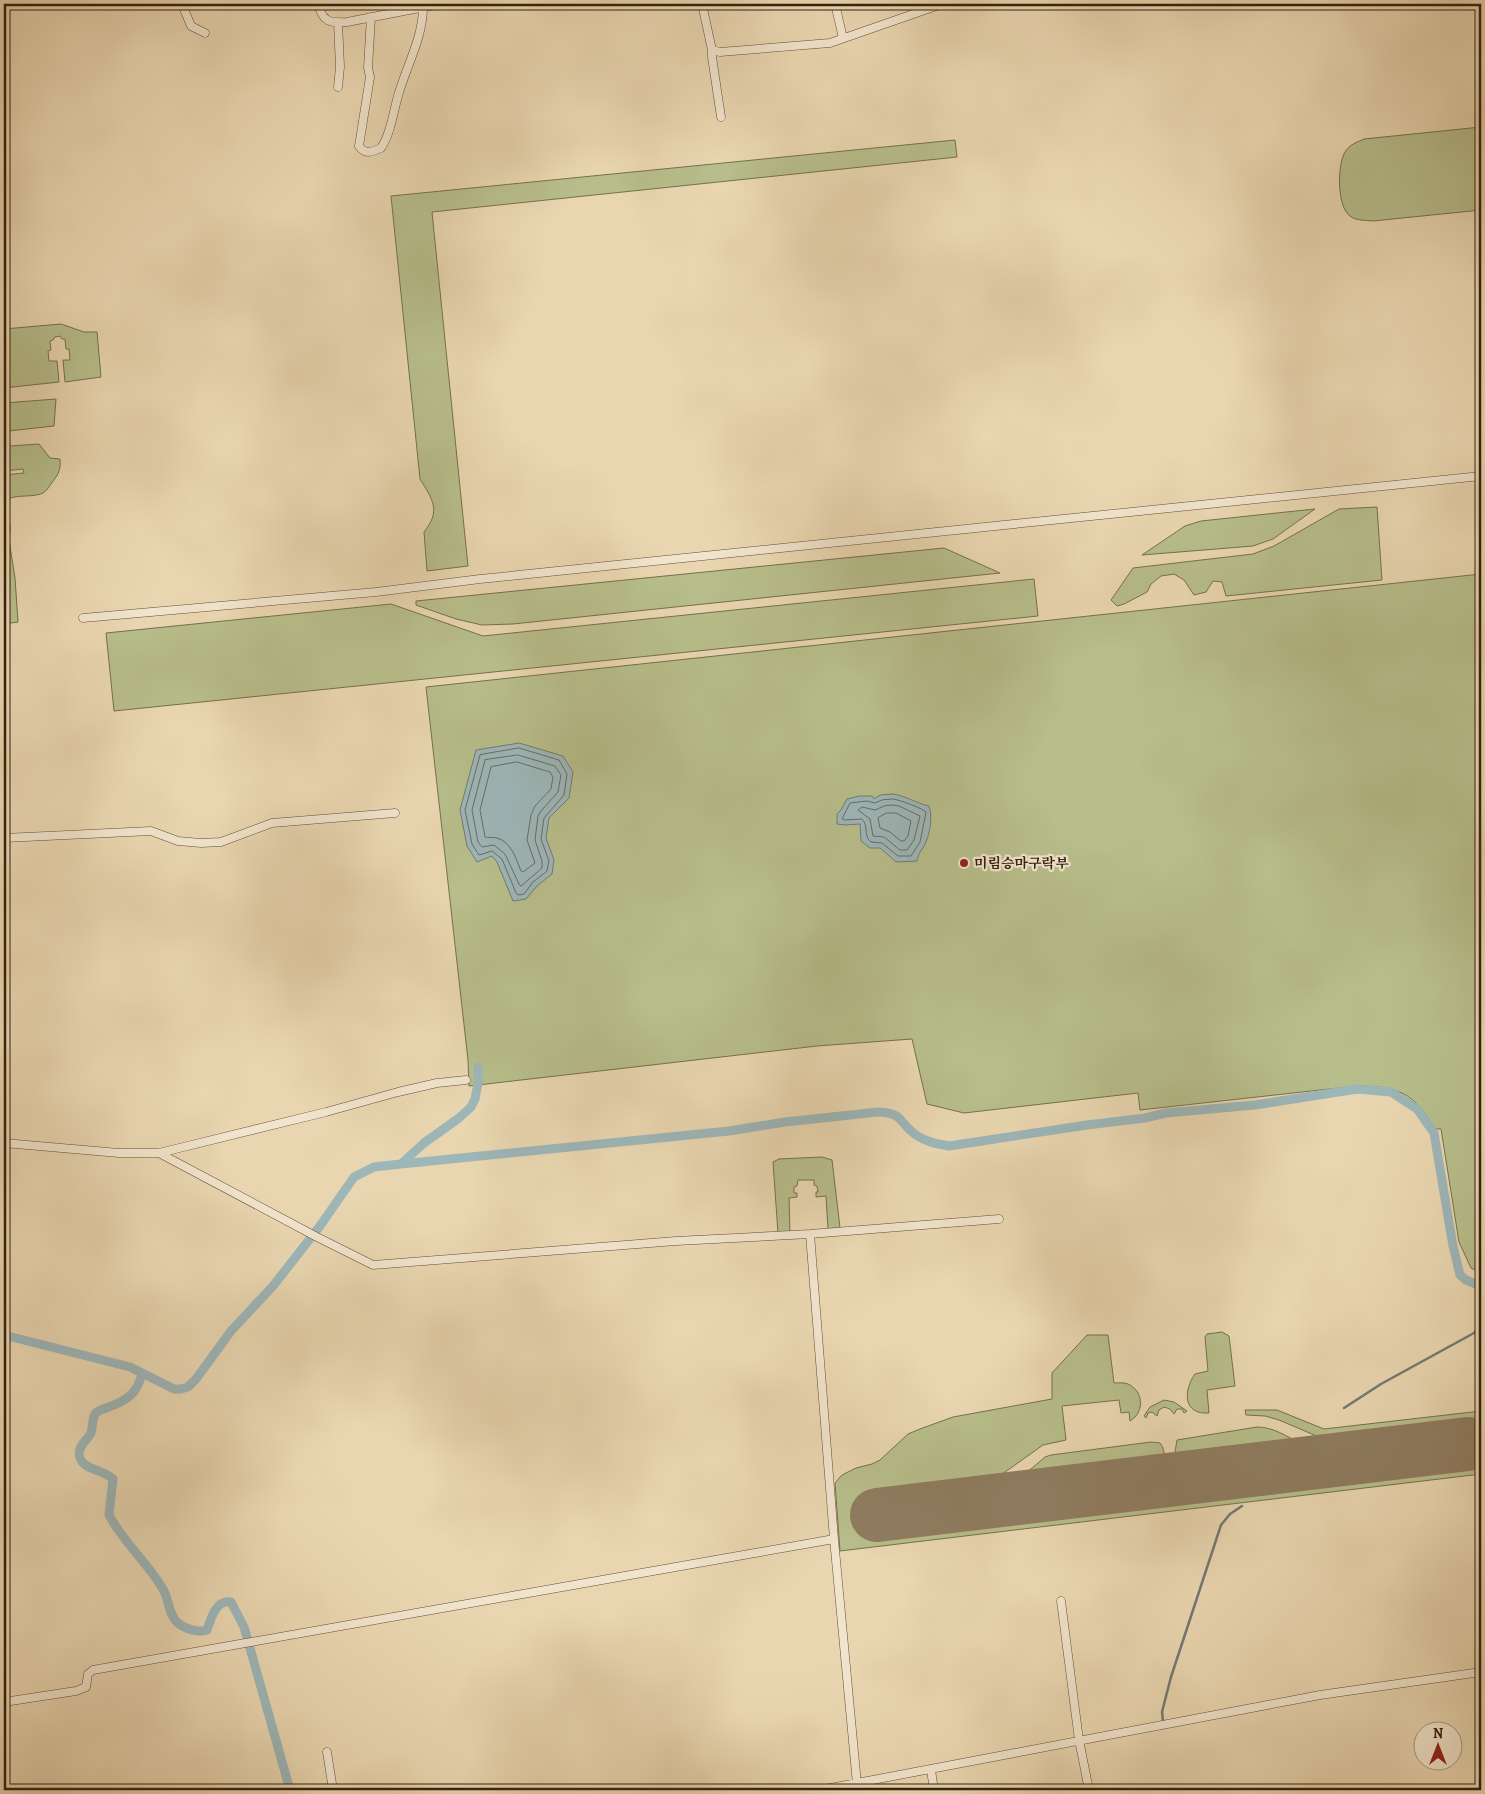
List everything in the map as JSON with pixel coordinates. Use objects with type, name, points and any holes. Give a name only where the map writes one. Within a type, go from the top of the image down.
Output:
[{"type":"street","points":[[4,9],[7,4]]},
{"type":"street","points":[[182,4],[191,26],[205,32]]},
{"type":"street","points":[[318,4],[321,14],[327,20],[338,22],[440,4]]},
{"type":"street","points":[[702,4],[712,50],[721,117]]},
{"type":"street","points":[[835,4],[843,38]]},
{"type":"street","points":[[712,50],[720,52],[830,43],[942,4]]},
{"type":"street","points":[[371,17],[368,68],[370,76],[359,146],[362,151],[368,152],[382,148],[386,142],[398,94],[416,45],[423,18],[423,7]]},
{"type":"street","points":[[338,22],[340,67],[338,87]]},
{"type":"street","points":[[83,618],[376,592],[500,577],[1481,476]]},
{"type":"street","points":[[4,838],[152,831],[178,841],[221,842],[272,823],[395,812]]},
{"type":"street","points":[[4,1143],[119,1153],[158,1153],[326,1112],[398,1092],[437,1083],[466,1080]]},
{"type":"street","points":[[158,1153],[317,1238],[373,1265],[676,1241],[810,1234],[999,1219]]},
{"type":"street","points":[[810,1234],[834,1539],[857,1784]]},
{"type":"street","points":[[4,1702],[76,1691],[86,1687],[88,1674],[93,1670],[834,1539]]},
{"type":"street","points":[[1061,1601],[1079,1740],[1088,1790]]},
{"type":"street","points":[[820,1790],[1320,1695],[1481,1672]]},
{"type":"street","points":[[327,1752],[333,1790]]},
{"type":"street","points":[[931,1770],[934,1790]]},
{"type":"green space","points":[[1481,127],[1481,210],[1373,221],[1355,219],[1346,211],[1341,195],[1341,166],[1345,152],[1353,144],[1364,139]]},
{"type":"green space","points":[[955,140],[957,157],[432,212],[468,566],[427,571],[424,532],[434,512],[431,499],[420,479],[391,196]]},
{"type":"green space","points":[[61,324],[84,332],[97,332],[101,377],[65,382],[63,360],[70,360],[69,349],[66,349],[65,339],[62,339],[60,336],[50,341],[51,350],[48,351],[49,361],[57,361],[59,382],[4,388],[4,329]]},
{"type":"green space","points":[[56,399],[54,426],[8,431],[10,446],[39,444],[50,458],[60,459],[60,465],[57,476],[44,492],[8,499],[9,540],[15,578],[18,622],[4,624],[4,475],[24,473],[23,469],[4,471],[4,403]]},
{"type":"green space","points":[[1377,507],[1382,580],[1226,596],[1222,582],[1213,581],[1206,592],[1194,595],[1184,580],[1174,574],[1161,576],[1151,584],[1147,592],[1124,604],[1117,606],[1111,600],[1133,568],[1253,554],[1274,546],[1339,509]]},
{"type":"green space","points":[[1315,509],[1273,539],[1253,546],[1142,555],[1185,526],[1201,521]]},
{"type":"green space","points":[[944,548],[1000,573],[513,624],[482,625],[456,619],[416,605],[416,601]]},
{"type":"green space","name":"미림승마구락부","points":[[1481,574],[1481,1273],[1471,1268],[1459,1242],[1441,1129],[1435,1129],[1412,1099],[1393,1090],[1383,1088],[1356,1086],[1140,1110],[1138,1093],[964,1113],[927,1104],[912,1039],[817,1046],[469,1086],[468,1060],[426,687]]},
{"type":"green space","points":[[1034,579],[1038,616],[114,711],[106,633],[391,604],[483,636]]},
{"type":"green space","points":[[822,1157],[832,1160],[840,1228],[828,1229],[826,1196],[816,1197],[816,1192],[818,1192],[817,1186],[814,1185],[814,1180],[798,1180],[797,1186],[794,1187],[794,1193],[797,1193],[797,1197],[789,1198],[790,1232],[778,1233],[773,1162],[779,1159]]},
{"type":"green space","points":[[1222,1332],[1229,1336],[1235,1386],[1207,1390],[1209,1413],[1200,1413],[1190,1406],[1187,1394],[1188,1388],[1195,1374],[1208,1371],[1205,1337],[1207,1334]]},
{"type":"green space","points":[[1087,1335],[1108,1335],[1114,1383],[1130,1385],[1135,1389],[1140,1398],[1140,1408],[1135,1417],[1130,1421],[1129,1412],[1121,1413],[1119,1400],[1062,1406],[1066,1440],[1043,1445],[977,1492],[873,1502],[875,1527],[1474,1457],[1471,1431],[1340,1446],[1279,1420],[1265,1416],[1246,1415],[1245,1410],[1277,1410],[1324,1429],[1481,1411],[1481,1474],[840,1551],[835,1483],[842,1475],[880,1460],[908,1434],[953,1417],[1052,1399],[1052,1373]]},
{"type":"green space","points":[[1164,1400],[1174,1402],[1187,1411],[1184,1413],[1182,1409],[1177,1409],[1174,1414],[1170,1409],[1164,1407],[1159,1410],[1157,1416],[1152,1412],[1148,1413],[1146,1418],[1144,1416],[1150,1407]]},
{"type":"green space","points":[[1257,1427],[1274,1430],[1300,1443],[1302,1446],[1301,1450],[1298,1452],[1184,1465],[1179,1463],[1175,1452],[1177,1440]]},
{"type":"green space","points":[[1151,1442],[1160,1443],[1164,1451],[1164,1465],[1159,1469],[1023,1485],[1018,1480],[1045,1457],[1051,1455]]},
{"type":"water","points":[[519,743],[563,756],[573,772],[569,798],[549,818],[546,838],[554,860],[552,874],[537,886],[526,899],[513,901],[497,862],[492,856],[477,862],[467,846],[460,810],[476,750]]},
{"type":"water","points":[[893,794],[929,806],[931,821],[929,831],[917,861],[896,862],[880,848],[870,848],[861,841],[860,824],[837,824],[837,814],[847,799],[859,796],[872,796],[874,799],[880,795]]},
{"type":"waterway","points":[[4,1335],[130,1367],[174,1389],[188,1387],[231,1331],[273,1286],[320,1226],[354,1177],[374,1167],[401,1164],[424,1143],[471,1107],[475,1099],[478,1083],[478,1067]]},
{"type":"waterway","points":[[401,1164],[729,1131],[785,1122],[878,1112],[893,1114],[916,1135],[949,1146],[1145,1118],[1166,1113],[1255,1105],[1357,1089],[1391,1092],[1417,1109],[1434,1133],[1453,1246],[1460,1275],[1466,1280],[1481,1286]]},
{"type":"waterway","points":[[1344,1408],[1381,1384],[1474,1333],[1481,1324]]},
{"type":"waterway","points":[[142,1374],[131,1395],[121,1402],[95,1414],[91,1433],[80,1449],[80,1457],[87,1466],[113,1479],[109,1515],[121,1534],[158,1581],[166,1595],[173,1616],[178,1623],[192,1630],[207,1630],[217,1607],[226,1602],[231,1602],[244,1627],[290,1790]]},
{"type":"waterway","points":[[1163,1721],[1162,1712],[1171,1677],[1221,1525],[1230,1514],[1242,1506]]},
{"type":"runway","points":[[877,1515],[1468,1444]]},
{"type":"place","name":"미림승마구락부","points":[[964,863]]}]
